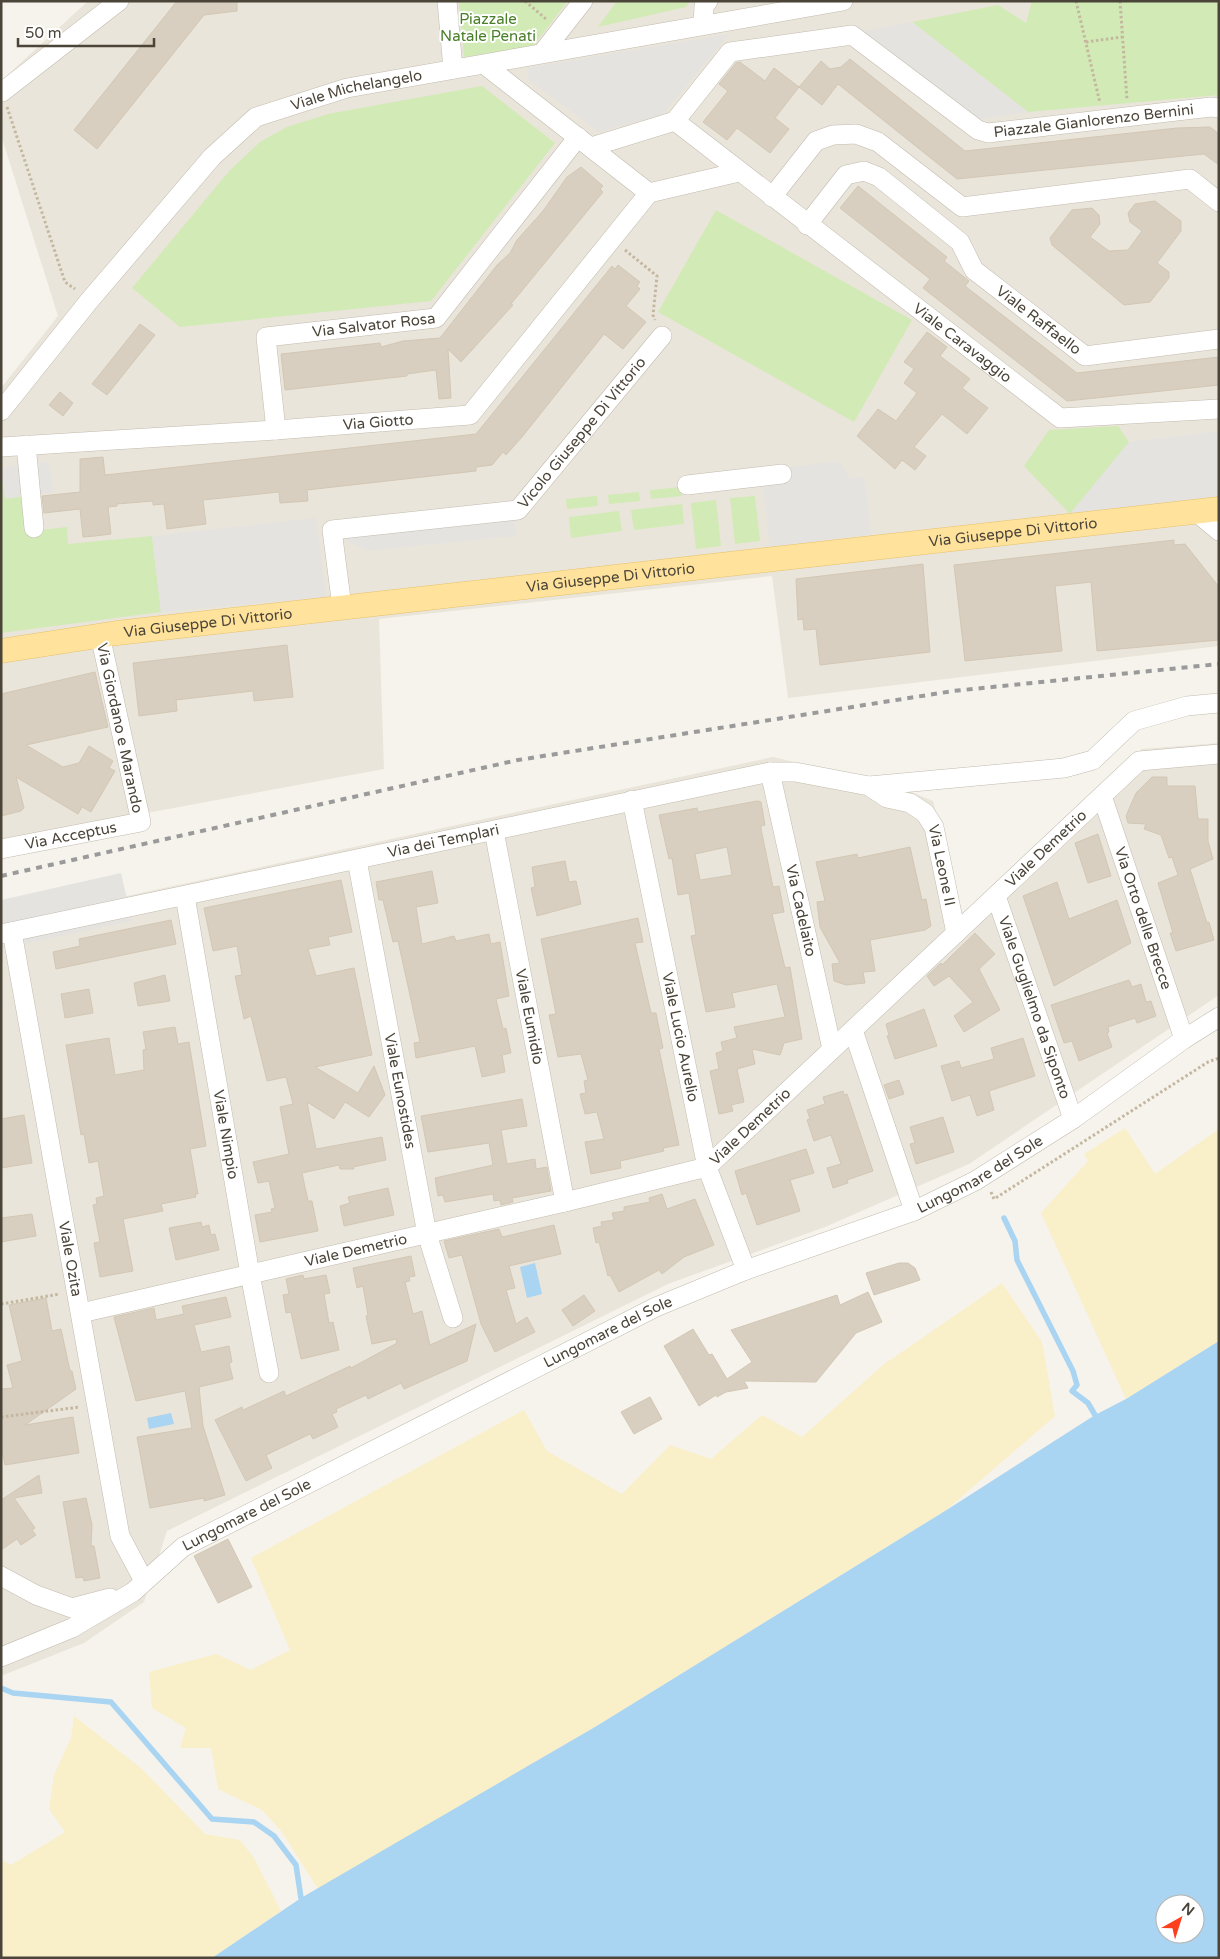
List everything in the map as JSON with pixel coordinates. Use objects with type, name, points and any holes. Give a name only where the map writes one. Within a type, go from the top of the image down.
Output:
[{"type":"main road","name":"Via Giuseppe Di Vittorio","points":[[1,651],[100,635],[1219,509]]},
{"type":"street","points":[[2,91],[119,1]]},
{"type":"street","points":[[447,1],[454,69]]},
{"type":"street","points":[[543,52],[583,1]]},
{"type":"street","points":[[703,25],[704,6],[708,1]]},
{"type":"street","name":"Viale Michelangelo","points":[[1,411],[89,301],[212,157],[256,116],[347,88],[485,65],[543,52],[842,1]]},
{"type":"street","name":"Piazzale Gianlorenzo Bernini","points":[[675,121],[730,52],[852,35],[978,130],[1000,133],[1211,107],[1219,108]]},
{"type":"street","points":[[485,65],[649,193],[739,172]]},
{"type":"street","points":[[585,142],[675,121]]},
{"type":"street","name":"Viale Caravaggio","points":[[675,121],[807,225],[1060,418],[1219,409]]},
{"type":"street","points":[[772,197],[816,142],[833,135],[856,134],[878,142],[962,207]]},
{"type":"street","name":"Via Salvator Rosa","points":[[276,430],[266,337],[436,318],[585,142]]},
{"type":"street","name":"Viale Raffaello","points":[[807,225],[846,175],[864,171],[880,177],[960,242],[974,270],[1085,356],[1219,339]]},
{"type":"street","points":[[944,229],[962,207],[1190,179],[1219,202]]},
{"type":"street","name":"Via Giotto","points":[[1,447],[276,430],[470,415],[649,193]]},
{"type":"street","name":"Vicolo Giuseppe Di Vittorio","points":[[342,607],[332,530],[518,510],[662,336]]},
{"type":"street","points":[[26,445],[34,528]]},
{"type":"street","points":[[687,485],[782,474]]},
{"type":"street","points":[[1195,511],[1219,531]]},
{"type":"street","name":"Via Giordano e Marando","points":[[100,635],[141,822]]},
{"type":"street","points":[[869,786],[1064,768],[1093,760],[1134,721],[1187,706],[1219,703]]},
{"type":"street","name":"Viale Demetrio","points":[[81,1313],[565,1202],[707,1167],[1139,761],[1219,754]]},
{"type":"street","name":"Via Leone II","points":[[770,772],[795,772],[869,786],[887,798],[910,803],[925,813],[934,827],[956,933]]},
{"type":"street","name":"Via dei Templari","points":[[7,933],[770,772]]},
{"type":"street","name":"Via Cadelaito","points":[[770,772],[832,1050]]},
{"type":"street","name":"Via Orto delle Brecce","points":[[1102,796],[1184,1039]]},
{"type":"street","name":"Viale Lucio Aurelio","points":[[632,800],[707,1167],[746,1270]]},
{"type":"street","name":"Via Acceptus","points":[[1,849],[141,822]]},
{"type":"street","name":"Viale Eumidio","points":[[494,831],[565,1202]]},
{"type":"street","name":"Viale Eunostides","points":[[357,860],[427,1234],[453,1318]]},
{"type":"street","name":"Viale Nimpio","points":[[185,896],[250,1274],[269,1373]]},
{"type":"street","name":"Viale Guglielmo da Siponto","points":[[996,896],[1073,1119]]},
{"type":"street","name":"Viale Ozita","points":[[7,933],[77,1290],[120,1536],[139,1586]]},
{"type":"street","name":"Lungomare del Sole","points":[[1,1657],[72,1628],[139,1586],[183,1546],[656,1307],[746,1270],[914,1211],[984,1175],[1073,1119],[1184,1039],[1219,1017]]},
{"type":"street","points":[[853,1030],[914,1211]]},
{"type":"street","points":[[1,1576],[36,1595],[72,1608],[139,1586]]},
{"type":"path","points":[[525,1],[560,30]]},
{"type":"path","points":[[1076,1],[1104,120]]},
{"type":"path","points":[[1120,1],[1128,117]]},
{"type":"path","points":[[1086,42],[1122,37]]},
{"type":"path","points":[[2,91],[65,282],[89,301]]},
{"type":"path","points":[[612,239],[657,276],[653,315],[662,336]]},
{"type":"path","points":[[984,1175],[994,1199],[1208,1062],[1219,1058]]},
{"type":"path","points":[[1,1304],[77,1290]]},
{"type":"path","points":[[1,1417],[96,1405]]},
{"type":"shaded area","points":[[88,1],[1219,1],[1219,646],[788,698],[772,576],[379,619],[384,769],[1,840],[1,388],[58,316],[1,135],[1,81]]},
{"type":"shaded area","points":[[912,22],[1028,112],[979,119],[862,31]]},
{"type":"shaded area","points":[[729,34],[663,114],[599,132],[529,80],[526,68]]},
{"type":"shaded area","points":[[1219,431],[1219,497],[1070,514],[1129,442]]},
{"type":"shaded area","points":[[49,461],[53,492],[5,499],[1,468]]},
{"type":"shaded area","points":[[837,461],[843,466],[850,478],[865,477],[871,534],[770,547],[761,471]]},
{"type":"shaded area","points":[[512,501],[516,536],[368,551],[347,541],[343,519]]},
{"type":"shaded area","points":[[316,518],[326,597],[161,612],[152,536]]},
{"type":"shaded area","points":[[1219,743],[1219,995],[969,1164],[825,1227],[668,1284],[167,1531],[144,1602],[84,1643],[1,1676],[1,923],[773,757],[894,785],[933,801],[962,917],[1095,790],[1142,749]]},
{"type":"shaded area","points":[[121,873],[132,921],[1,949],[1,900]]},
{"type":"green space","name":"Piazzale Natale Penati","points":[[459,1],[568,1],[533,46],[464,57]]},
{"type":"green space","points":[[617,1],[690,1],[686,7],[598,27]]},
{"type":"green space","points":[[1032,1],[1216,1],[1219,4],[1219,95],[1028,112],[912,22],[998,5],[1026,23]]},
{"type":"green space","points":[[482,86],[555,143],[431,301],[180,327],[132,288],[230,170],[260,142],[287,127],[328,114]]},
{"type":"green space","points":[[716,210],[912,320],[854,422],[658,312]]},
{"type":"green space","points":[[1118,426],[1129,442],[1070,514],[1024,466],[1049,430]]},
{"type":"green space","points":[[1,472],[5,498],[25,496],[31,531],[67,527],[68,544],[152,536],[161,612],[1,633]]},
{"type":"green space","points":[[681,487],[682,496],[651,499],[650,490]]},
{"type":"green space","points":[[639,492],[640,501],[609,504],[608,495]]},
{"type":"green space","points":[[597,496],[598,506],[567,509],[566,499]]},
{"type":"green space","points":[[755,496],[760,541],[735,544],[730,498]]},
{"type":"green space","points":[[716,500],[721,546],[696,549],[691,503]]},
{"type":"green space","points":[[682,504],[684,524],[634,530],[631,510]]},
{"type":"green space","points":[[619,511],[622,531],[571,538],[569,517]]},
{"type":"sand","points":[[1125,1128],[1155,1174],[1219,1129],[1219,1341],[1126,1399],[1041,1213],[1088,1161],[1084,1154]]},
{"type":"sand","points":[[1002,1283],[1042,1342],[1055,1416],[945,1511],[595,1727],[318,1889],[282,1832],[262,1810],[218,1789],[211,1748],[180,1748],[186,1728],[152,1708],[149,1672],[216,1654],[251,1670],[290,1650],[251,1558],[524,1410],[547,1451],[622,1494],[670,1445],[711,1459],[762,1415],[802,1437],[883,1365]]},
{"type":"sand","points":[[74,1716],[142,1769],[205,1834],[240,1840],[254,1858],[281,1911],[212,1958],[1,1958],[1,1860],[11,1865],[65,1832],[49,1809],[54,1775],[71,1738]]},
{"type":"water","points":[[535,1263],[542,1294],[527,1298],[520,1267]]},
{"type":"water","points":[[1219,1341],[1219,1958],[212,1958],[301,1898],[595,1727],[945,1511],[1095,1415],[1126,1399]]},
{"type":"water","points":[[171,1413],[174,1424],[149,1429],[147,1418]]},
{"type":"building","points":[[177,1],[237,1],[237,11],[204,15],[97,149],[74,130]]},
{"type":"building","points":[[850,59],[965,151],[1177,128],[1210,127],[1219,134],[1219,165],[1204,154],[957,179],[838,84],[822,105],[799,87],[821,61],[830,69],[841,67]]},
{"type":"building","points":[[740,62],[765,81],[774,68],[799,87],[775,118],[789,129],[770,153],[737,128],[727,140],[703,122],[728,91],[719,84],[736,63]]},
{"type":"building","points":[[581,167],[603,186],[600,189],[603,192],[511,304],[513,305],[461,362],[448,349],[451,398],[439,399],[436,370],[407,374],[407,376],[285,390],[281,354],[380,343],[381,347],[403,341],[440,338],[497,265],[510,253],[517,240],[543,211],[567,177]]},
{"type":"building","points":[[858,186],[947,257],[944,261],[969,281],[965,286],[1077,373],[1219,357],[1219,385],[1067,401],[923,288],[930,279],[840,208]]},
{"type":"building","points":[[1155,201],[1181,221],[1181,231],[1157,263],[1169,272],[1169,278],[1150,302],[1124,305],[1052,245],[1050,238],[1072,210],[1092,208],[1099,215],[1100,224],[1090,237],[1109,251],[1128,250],[1142,231],[1130,222],[1128,213],[1135,204]]},
{"type":"building","points":[[618,265],[640,282],[637,286],[640,289],[626,306],[646,322],[623,349],[604,334],[522,437],[506,455],[503,452],[492,465],[476,467],[476,471],[307,490],[308,501],[280,503],[279,492],[203,500],[206,524],[167,529],[164,504],[153,505],[153,501],[117,504],[117,506],[108,507],[111,534],[95,536],[83,537],[80,509],[44,513],[42,496],[80,492],[80,459],[103,457],[105,475],[476,434],[612,266],[615,269]]},
{"type":"building","points":[[140,324],[155,335],[107,395],[92,384]]},
{"type":"building","points":[[927,332],[947,347],[940,356],[970,379],[962,388],[988,408],[967,434],[942,414],[914,447],[926,456],[915,470],[902,460],[895,469],[857,436],[878,409],[896,421],[917,393],[904,383],[914,369],[904,362]]},
{"type":"building","points":[[60,392],[73,403],[63,416],[49,405]]},
{"type":"building","points":[[1174,540],[1174,545],[1185,544],[1219,587],[1219,640],[1097,651],[1091,582],[1055,586],[1062,651],[965,661],[954,565]]},
{"type":"building","points":[[923,564],[930,652],[820,665],[816,629],[804,630],[803,619],[798,620],[796,579]]},
{"type":"building","points":[[287,645],[293,697],[254,701],[253,691],[176,700],[177,711],[139,716],[133,663]]},
{"type":"building","points":[[95,672],[108,727],[26,745],[63,767],[79,763],[89,746],[113,761],[109,768],[115,771],[91,812],[82,807],[78,814],[16,777],[24,808],[21,811],[1,816],[1,694]]},
{"type":"building","points":[[1152,777],[1167,777],[1167,786],[1195,786],[1198,819],[1208,819],[1208,841],[1213,859],[1190,869],[1214,940],[1176,951],[1170,933],[1173,933],[1158,883],[1178,875],[1172,857],[1169,858],[1161,835],[1144,829],[1146,824],[1128,823],[1126,816],[1136,793]]},
{"type":"building","points":[[757,801],[761,802],[765,825],[761,826],[761,829],[773,887],[779,886],[784,912],[772,914],[785,968],[790,967],[802,1039],[784,1043],[780,1055],[752,1049],[755,1064],[737,1069],[744,1102],[731,1105],[733,1111],[719,1114],[710,1071],[719,1069],[716,1053],[723,1051],[721,1042],[737,1038],[734,1027],[785,1017],[777,984],[732,993],[735,1007],[706,1012],[691,936],[696,935],[689,893],[678,895],[672,858],[669,859],[659,815],[697,808],[698,812]],"holes":[[[727,847],[732,875],[700,880],[695,854]]]},
{"type":"building","points":[[1098,834],[1111,876],[1088,883],[1075,843]]},
{"type":"building","points":[[910,847],[922,900],[926,899],[931,926],[925,930],[870,940],[875,971],[863,972],[865,983],[846,985],[834,981],[832,964],[840,963],[820,927],[817,902],[825,901],[816,862],[857,854],[858,858]]},
{"type":"building","points":[[565,861],[569,882],[576,881],[581,904],[537,916],[531,888],[535,887],[532,867]]},
{"type":"building","points":[[432,871],[438,903],[416,907],[422,944],[454,936],[456,941],[489,934],[491,944],[500,942],[509,996],[496,999],[503,1029],[506,1028],[511,1053],[502,1055],[505,1072],[482,1077],[475,1046],[416,1058],[414,1043],[420,1042],[398,941],[393,942],[383,900],[379,900],[376,882]]},
{"type":"building","points":[[341,880],[352,932],[328,937],[330,945],[308,949],[316,976],[354,968],[372,1055],[315,1067],[358,1093],[374,1066],[385,1095],[369,1117],[345,1102],[334,1119],[307,1102],[316,1149],[382,1137],[386,1160],[353,1167],[354,1169],[340,1169],[339,1165],[302,1173],[308,1201],[312,1201],[318,1231],[260,1242],[255,1215],[272,1212],[271,1209],[275,1208],[269,1181],[258,1183],[253,1162],[289,1154],[280,1107],[293,1104],[286,1077],[267,1081],[251,1016],[244,1019],[235,976],[242,975],[237,946],[213,951],[204,908]]},
{"type":"building","points":[[1057,882],[1069,919],[1117,900],[1131,943],[1054,986],[1023,896]]},
{"type":"building","points":[[638,918],[643,942],[635,943],[651,1013],[656,1013],[663,1048],[659,1049],[679,1145],[663,1148],[664,1151],[620,1161],[621,1168],[591,1174],[585,1142],[604,1139],[597,1112],[585,1114],[580,1094],[586,1093],[584,1081],[588,1080],[581,1054],[558,1057],[549,1015],[556,1014],[541,939]]},
{"type":"building","points":[[171,920],[176,944],[56,969],[53,952],[80,946],[79,939]]},
{"type":"building","points":[[975,933],[995,954],[979,969],[1000,1010],[964,1032],[954,1016],[973,1002],[949,976],[934,986],[927,976],[941,963],[942,965]]},
{"type":"building","points":[[165,975],[170,1001],[138,1006],[134,983]]},
{"type":"building","points":[[1129,980],[1132,987],[1141,984],[1146,1002],[1151,1001],[1156,1016],[1137,1023],[1135,1018],[1108,1027],[1109,1032],[1107,1033],[1112,1047],[1079,1061],[1072,1041],[1064,1043],[1051,1005]]},
{"type":"building","points":[[89,989],[93,1013],[65,1018],[61,994]]},
{"type":"building","points":[[924,1009],[937,1046],[895,1059],[887,1036],[889,1035],[886,1024]]},
{"type":"building","points":[[175,1027],[178,1044],[189,1042],[206,1146],[190,1149],[198,1194],[195,1194],[196,1197],[161,1204],[163,1211],[123,1219],[133,1271],[100,1277],[94,1243],[100,1242],[93,1205],[97,1204],[96,1198],[104,1196],[98,1161],[89,1163],[84,1134],[81,1135],[66,1045],[109,1038],[115,1075],[144,1070],[143,1050],[146,1049],[143,1032]]},
{"type":"building","points":[[1023,1038],[1035,1076],[989,1091],[994,1110],[977,1116],[970,1095],[952,1101],[941,1066],[959,1061],[961,1068],[994,1059],[991,1048]]},
{"type":"building","points":[[899,1080],[904,1094],[889,1099],[884,1085]]},
{"type":"building","points":[[843,1091],[844,1095],[847,1094],[873,1171],[847,1180],[848,1183],[833,1188],[827,1168],[841,1164],[831,1135],[814,1141],[807,1120],[810,1119],[807,1110],[825,1104],[823,1097]]},
{"type":"building","points":[[522,1099],[527,1126],[501,1130],[507,1164],[535,1159],[536,1169],[547,1167],[551,1191],[512,1198],[513,1202],[501,1205],[500,1200],[494,1201],[493,1194],[445,1202],[443,1195],[438,1196],[435,1178],[493,1165],[489,1143],[428,1152],[421,1116]]},
{"type":"building","points":[[24,1115],[32,1163],[1,1168],[1,1119]]},
{"type":"building","points":[[943,1117],[954,1152],[916,1164],[910,1144],[915,1143],[910,1127]]},
{"type":"building","points":[[806,1149],[814,1173],[790,1180],[800,1211],[757,1225],[746,1193],[742,1195],[735,1171]]},
{"type":"building","points":[[388,1188],[394,1215],[344,1226],[340,1206],[350,1203],[348,1197]]},
{"type":"building","points":[[662,1194],[667,1209],[695,1199],[714,1245],[684,1257],[662,1274],[659,1270],[619,1292],[610,1275],[608,1276],[599,1242],[596,1243],[593,1228],[602,1226],[601,1222],[614,1220],[612,1213],[624,1211],[624,1207],[650,1202],[649,1198]]},
{"type":"building","points":[[32,1214],[36,1236],[1,1242],[1,1218]]},
{"type":"building","points":[[201,1222],[202,1227],[209,1225],[211,1235],[215,1234],[219,1250],[176,1260],[169,1228]]},
{"type":"building","points":[[554,1225],[561,1254],[509,1266],[515,1288],[506,1290],[516,1324],[527,1317],[535,1332],[495,1352],[481,1324],[462,1255],[449,1258],[444,1241],[499,1229],[502,1237]]},
{"type":"building","points":[[411,1256],[415,1276],[409,1277],[410,1281],[405,1282],[413,1314],[422,1311],[430,1345],[476,1324],[467,1361],[404,1389],[401,1383],[368,1399],[366,1395],[336,1409],[337,1412],[332,1414],[338,1427],[313,1439],[310,1434],[266,1455],[272,1468],[246,1481],[215,1420],[242,1407],[243,1410],[284,1391],[286,1396],[350,1366],[351,1368],[397,1343],[396,1339],[372,1344],[366,1316],[368,1315],[363,1286],[357,1288],[353,1268]]},
{"type":"building","points":[[899,1263],[908,1263],[915,1268],[920,1280],[874,1295],[866,1273]]},
{"type":"building","points":[[303,1275],[304,1279],[326,1275],[330,1293],[324,1294],[329,1323],[333,1322],[339,1350],[301,1359],[291,1312],[286,1313],[283,1295],[289,1294],[286,1279]]},
{"type":"building","points":[[868,1292],[882,1322],[856,1333],[816,1382],[744,1381],[748,1388],[726,1392],[717,1397],[716,1395],[699,1406],[664,1346],[693,1329],[709,1355],[712,1354],[727,1379],[752,1362],[731,1330],[837,1295],[840,1305]]},
{"type":"building","points":[[584,1295],[595,1311],[573,1326],[562,1310]]},
{"type":"building","points":[[226,1297],[231,1317],[194,1325],[201,1352],[229,1346],[232,1362],[229,1363],[233,1379],[199,1387],[203,1426],[225,1495],[204,1501],[204,1498],[150,1508],[137,1437],[192,1428],[185,1391],[136,1401],[114,1317],[154,1308],[156,1320],[184,1314],[182,1306]]},
{"type":"building","points":[[46,1298],[52,1331],[61,1329],[76,1389],[25,1425],[73,1417],[79,1453],[5,1465],[3,1455],[1,1456],[1,1389],[13,1388],[7,1365],[22,1361],[9,1305]]},
{"type":"building","points":[[650,1397],[662,1419],[634,1434],[621,1412]]},
{"type":"building","points":[[39,1475],[42,1493],[14,1498],[35,1528],[32,1530],[36,1535],[21,1545],[17,1539],[1,1550],[1,1500]]},
{"type":"building","points":[[86,1498],[92,1525],[91,1546],[94,1546],[100,1578],[84,1581],[83,1577],[76,1578],[63,1502]]},
{"type":"building","points":[[228,1539],[252,1587],[218,1603],[194,1556]]},
{"type":"waterway","points":[[1004,1218],[1015,1241],[1017,1260],[1073,1371],[1077,1385],[1072,1391],[1088,1403],[1095,1415]]},
{"type":"waterway","points":[[1,1688],[13,1693],[111,1702],[212,1819],[254,1822],[274,1836],[296,1865],[301,1898]]},
{"type":"railway","points":[[1,876],[518,760],[953,691],[1219,664]]}]
